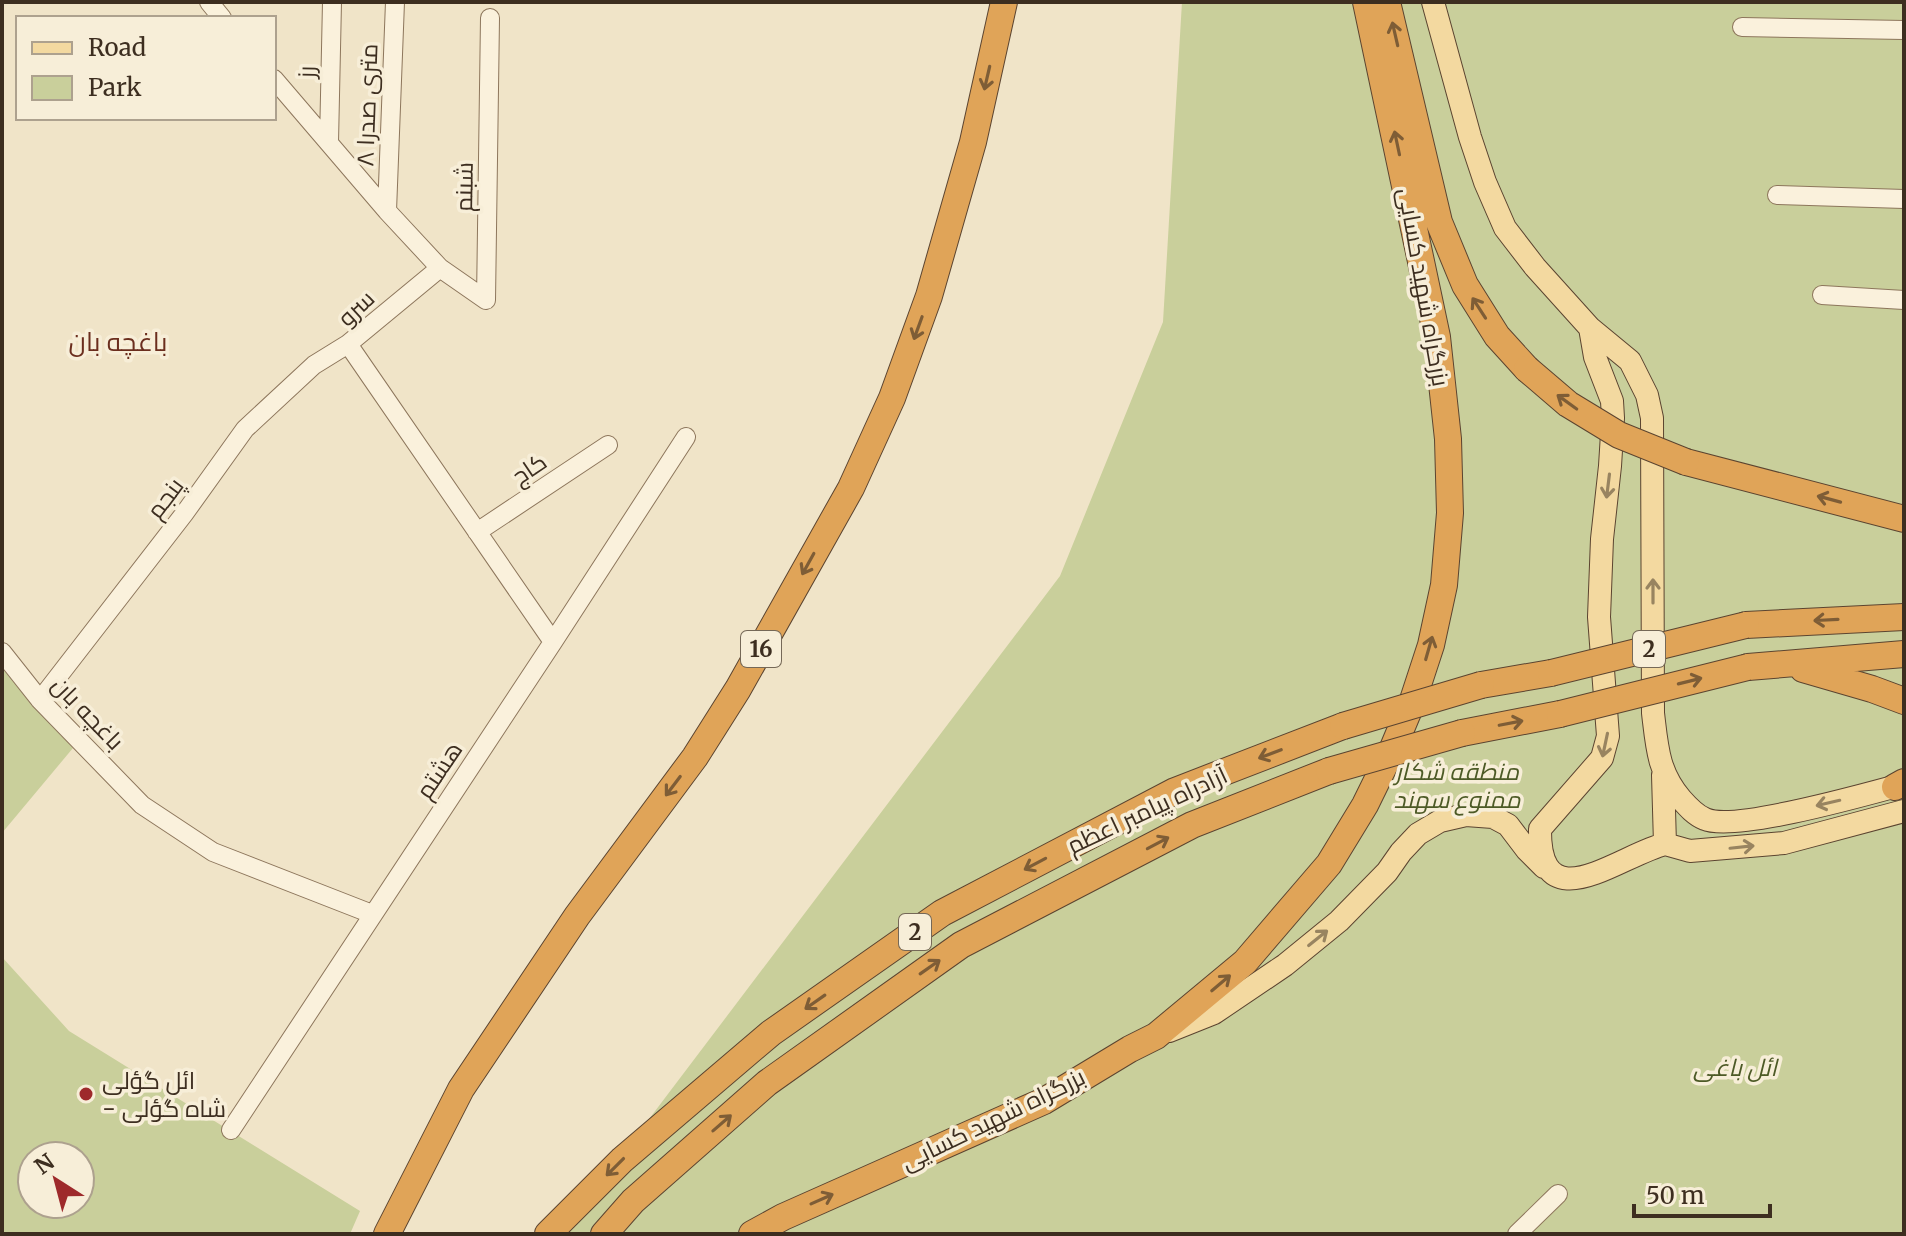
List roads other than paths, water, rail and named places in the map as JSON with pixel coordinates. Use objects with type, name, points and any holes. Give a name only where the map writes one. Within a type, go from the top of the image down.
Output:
[{"type":"highway","name":"16","points":[[387,1234],[461,1089],[577,916],[695,757],[738,689],[851,488],[892,398],[929,296],[973,142],[1004,2]]},
{"type":"highway","name":"بزرگراه شهید کسایی","points":[[752,1234],[783,1217],[1044,1101],[1156,1036],[1245,962],[1329,864],[1365,805],[1413,700],[1431,645],[1444,585],[1450,513],[1448,439],[1437,337],[1366,2]]},
{"type":"highway","points":[[1387,2],[1439,222],[1465,285],[1497,336],[1527,369],[1568,404],[1619,435],[1686,462],[1904,519]]},
{"type":"highway","name":"آزادراه پیامبر اعظم","points":[[548,1234],[622,1160],[771,1033],[942,913],[1175,791],[1343,726],[1481,685],[1551,673],[1746,625],[1904,617]]},
{"type":"highway","name":"آزادراه پیامبر اعظم","points":[[604,1234],[633,1201],[767,1083],[961,945],[1192,825],[1329,771],[1462,733],[1560,714],[1748,667],[1904,654]]},
{"type":"highway","points":[[1784,663],[1904,701]]},
{"type":"main road","points":[[1433,2],[1470,137],[1505,228],[1535,267],[1590,328],[1630,361],[1647,395],[1652,418],[1653,713],[1662,770],[1665,844]]},
{"type":"main road","points":[[1557,876],[1546,866],[1539,850],[1540,829],[1602,758],[1608,736],[1599,617],[1602,539],[1613,418],[1612,401],[1595,357],[1590,328]]},
{"type":"main road","points":[[1662,770],[1670,786],[1692,811],[1706,820],[1726,822],[1902,791]]},
{"type":"main road","points":[[1156,1036],[1214,1013],[1285,965],[1339,921],[1387,872],[1418,834],[1440,821],[1466,815],[1493,817],[1508,825],[1540,863],[1557,876],[1573,879],[1598,873],[1665,844],[1690,851],[1784,843],[1902,791]]},
{"type":"street","name":"رز","points":[[329,142],[332,2]]},
{"type":"street","name":"۸ متری صدرا","points":[[387,211],[395,2]]},
{"type":"street","name":"شبنم","points":[[440,268],[486,300],[490,18]]},
{"type":"street","points":[[1742,27],[1904,30]]},
{"type":"street","points":[[276,81],[440,268]]},
{"type":"street","points":[[1777,195],[1904,199]]},
{"type":"street","name":"سرو","points":[[440,268],[348,344],[553,642]]},
{"type":"street","points":[[1822,295],[1904,300]]},
{"type":"street","name":"پنجم","points":[[40,700],[184,514],[245,429],[314,365],[348,344]]},
{"type":"street","name":"هشتم","points":[[231,1130],[686,437]]},
{"type":"street","name":"کاج","points":[[477,532],[608,445]]},
{"type":"street","name":"باغچه بان","points":[[2,652],[40,700],[142,805],[213,852],[372,914]]},
{"type":"street","points":[[1517,1234],[1558,1194]]},
{"type":"place","name":"ائل گؤلی - شاه گؤلی","points":[[86,1094]]},
{"type":"district","name":"باغچه بان","points":[[118,341]]},
{"type":"park label","name":"منطقه شکار ممنوع سهند","points":[[1457,785]]},
{"type":"park label","name":"ائل باغی","points":[[1735,1067]]}]
